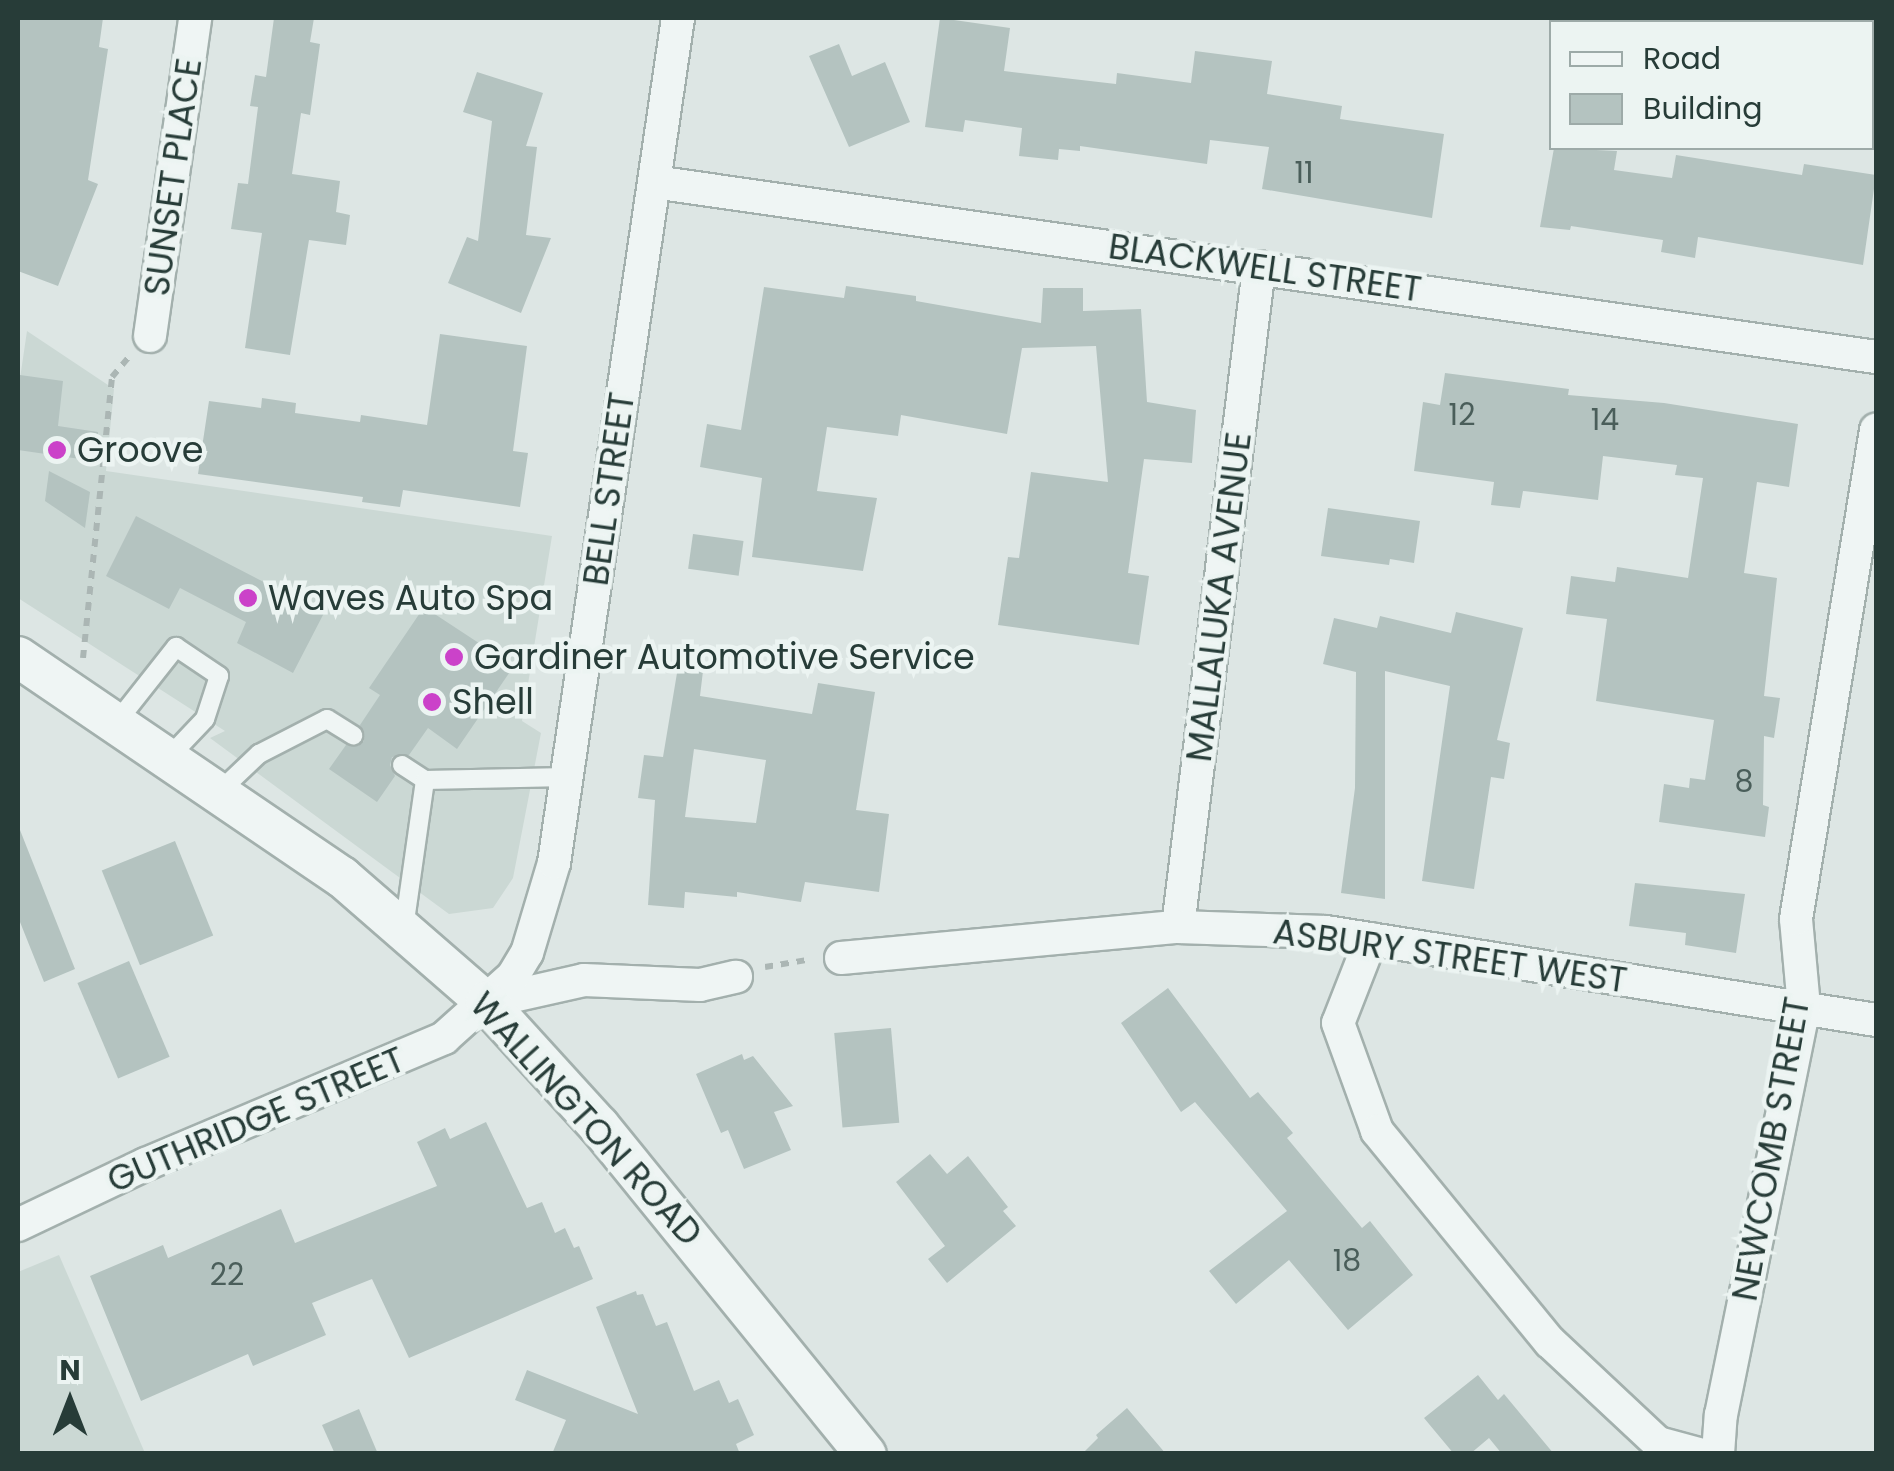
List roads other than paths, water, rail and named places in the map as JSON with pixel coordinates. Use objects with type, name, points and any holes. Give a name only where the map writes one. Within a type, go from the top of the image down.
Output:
[{"type":"street","name":"SUNSET PLACE","points":[[150,336],[195,18]]},
{"type":"street","name":"BELL STREET","points":[[486,1002],[514,976],[527,953],[554,863],[678,18]]},
{"type":"street","name":"BLACKWELL STREET","points":[[654,182],[1876,356]]},
{"type":"street","name":"MALLALUKA AVENUE","points":[[1178,927],[1259,267]]},
{"type":"street","name":"NEWCOMB STREET","points":[[1718,1454],[1721,1414],[1804,1007],[1796,919],[1876,430]]},
{"type":"street","name":"WALLINGTON ROAD","points":[[18,657],[342,877],[486,1002],[532,1047],[637,1171],[866,1454]]},
{"type":"street","name":"ASBURY STREET WEST","points":[[841,958],[1178,927],[1326,932],[1876,1020]]},
{"type":"street","points":[[1371,939],[1338,1023],[1377,1131],[1550,1342],[1658,1443],[1699,1454]]},
{"type":"street","points":[[486,1002],[584,980],[700,984],[736,977]]},
{"type":"street","name":"GUTHRIDGE STREET","points":[[18,1225],[146,1164],[411,1054],[444,1038],[486,1002]]},
{"type":"lane","points":[[116,723],[176,647],[219,676],[205,718],[169,756]]},
{"type":"lane","points":[[220,792],[259,754],[327,719],[352,735]]},
{"type":"lane","points":[[402,766],[424,780],[567,777]]},
{"type":"lane","points":[[404,928],[424,780]]},
{"type":"place","name":"Groove","points":[[57,450]]},
{"type":"place","name":"Waves Auto Spa","points":[[248,598]]},
{"type":"place","name":"Gardiner Automotive Service","points":[[454,657]]},
{"type":"place","name":"Shell","points":[[432,702]]}]
